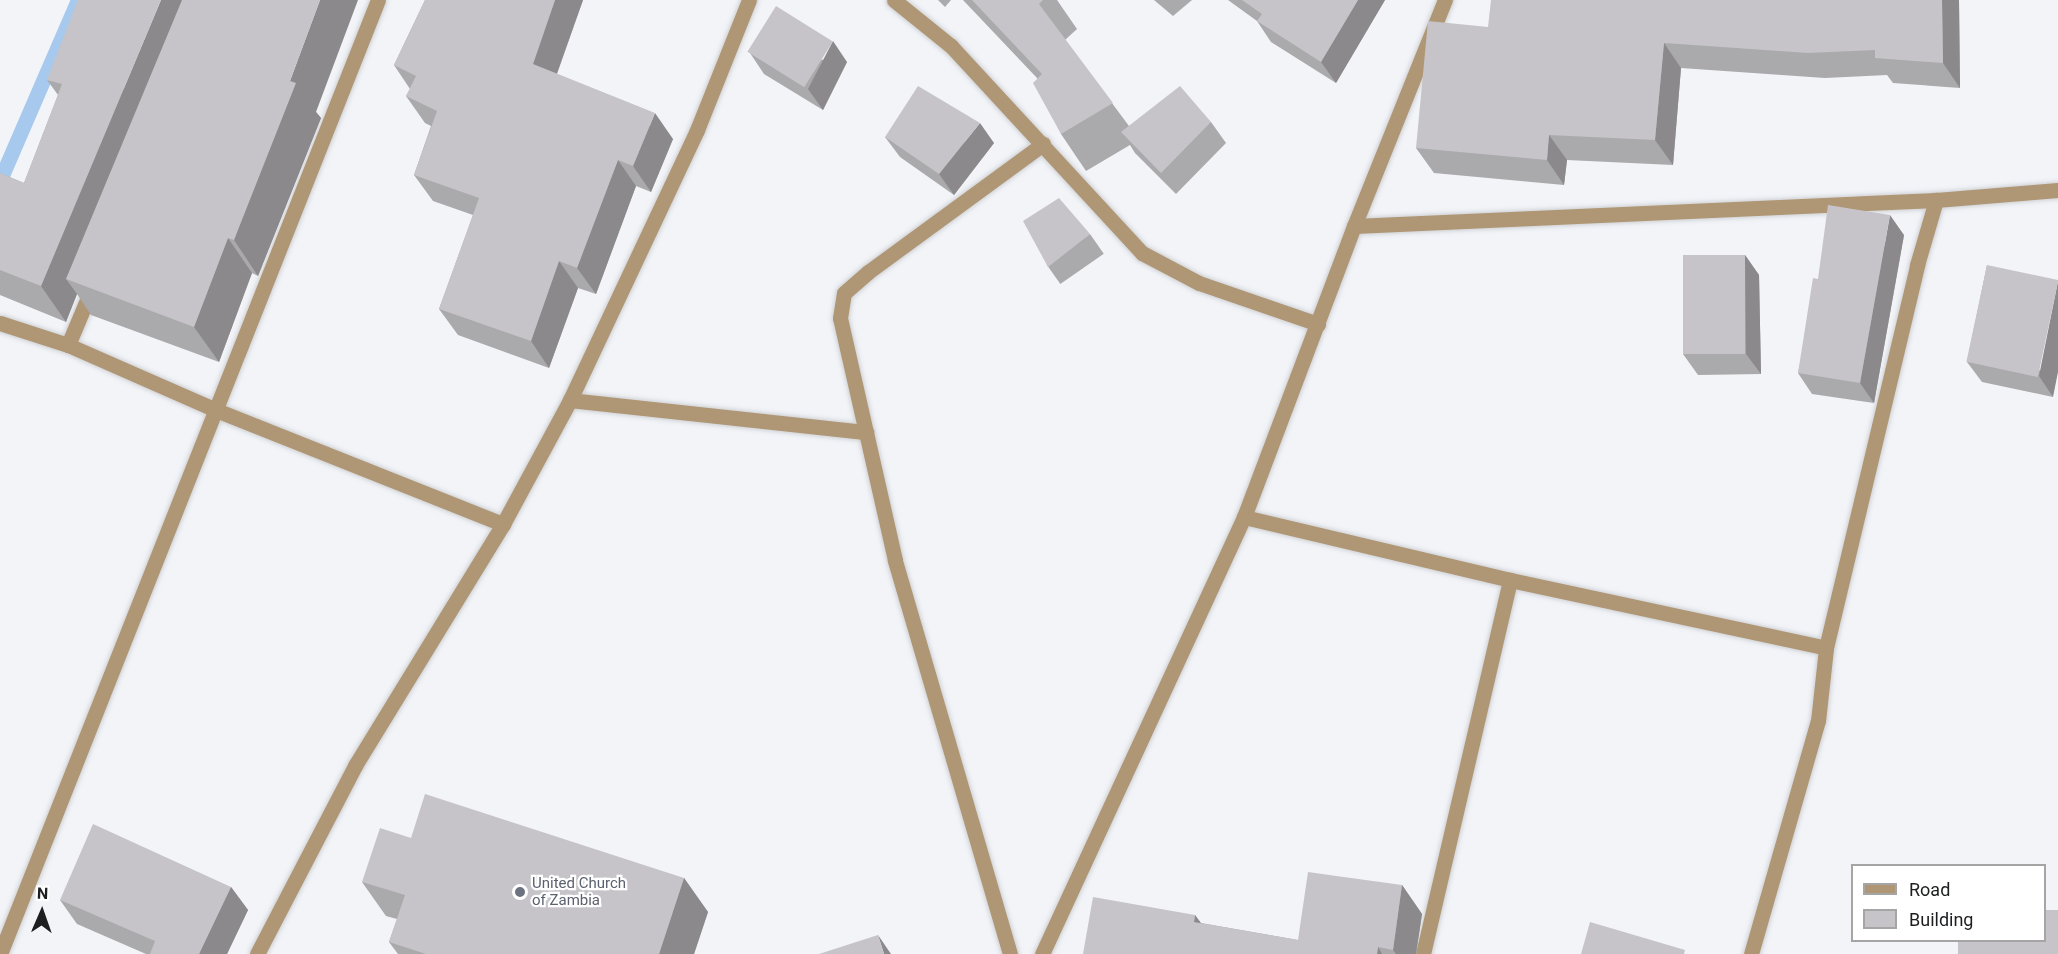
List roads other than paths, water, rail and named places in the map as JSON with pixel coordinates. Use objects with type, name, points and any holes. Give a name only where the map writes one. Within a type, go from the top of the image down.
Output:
[{"type":"street","points":[[0,954],[378,0]]},
{"type":"street","points":[[257,954],[356,764],[503,524],[570,400],[697,130],[749,0]]},
{"type":"street","points":[[894,0],[951,46],[1142,254],[1199,283],[1318,324]]},
{"type":"street","points":[[1042,954],[1244,517],[1354,226],[1445,0]]},
{"type":"street","points":[[1010,954],[895,560],[840,318],[844,293],[1043,144]]},
{"type":"street","points":[[1354,226],[1936,200],[2058,190]]},
{"type":"street","points":[[1751,954],[1816,731],[1826,648],[1914,276],[1936,200]]},
{"type":"street","points":[[68,345],[99,269]]},
{"type":"street","points":[[0,323],[68,345],[216,410],[503,524]]},
{"type":"street","points":[[570,400],[866,432]]},
{"type":"street","points":[[1244,517],[1510,580],[1826,648]]},
{"type":"street","points":[[1423,954],[1510,580]]},
{"type":"waterway","points":[[0,180],[78,0]]},
{"type":"place","name":"United Church of Zambia","points":[[520,892]]}]
